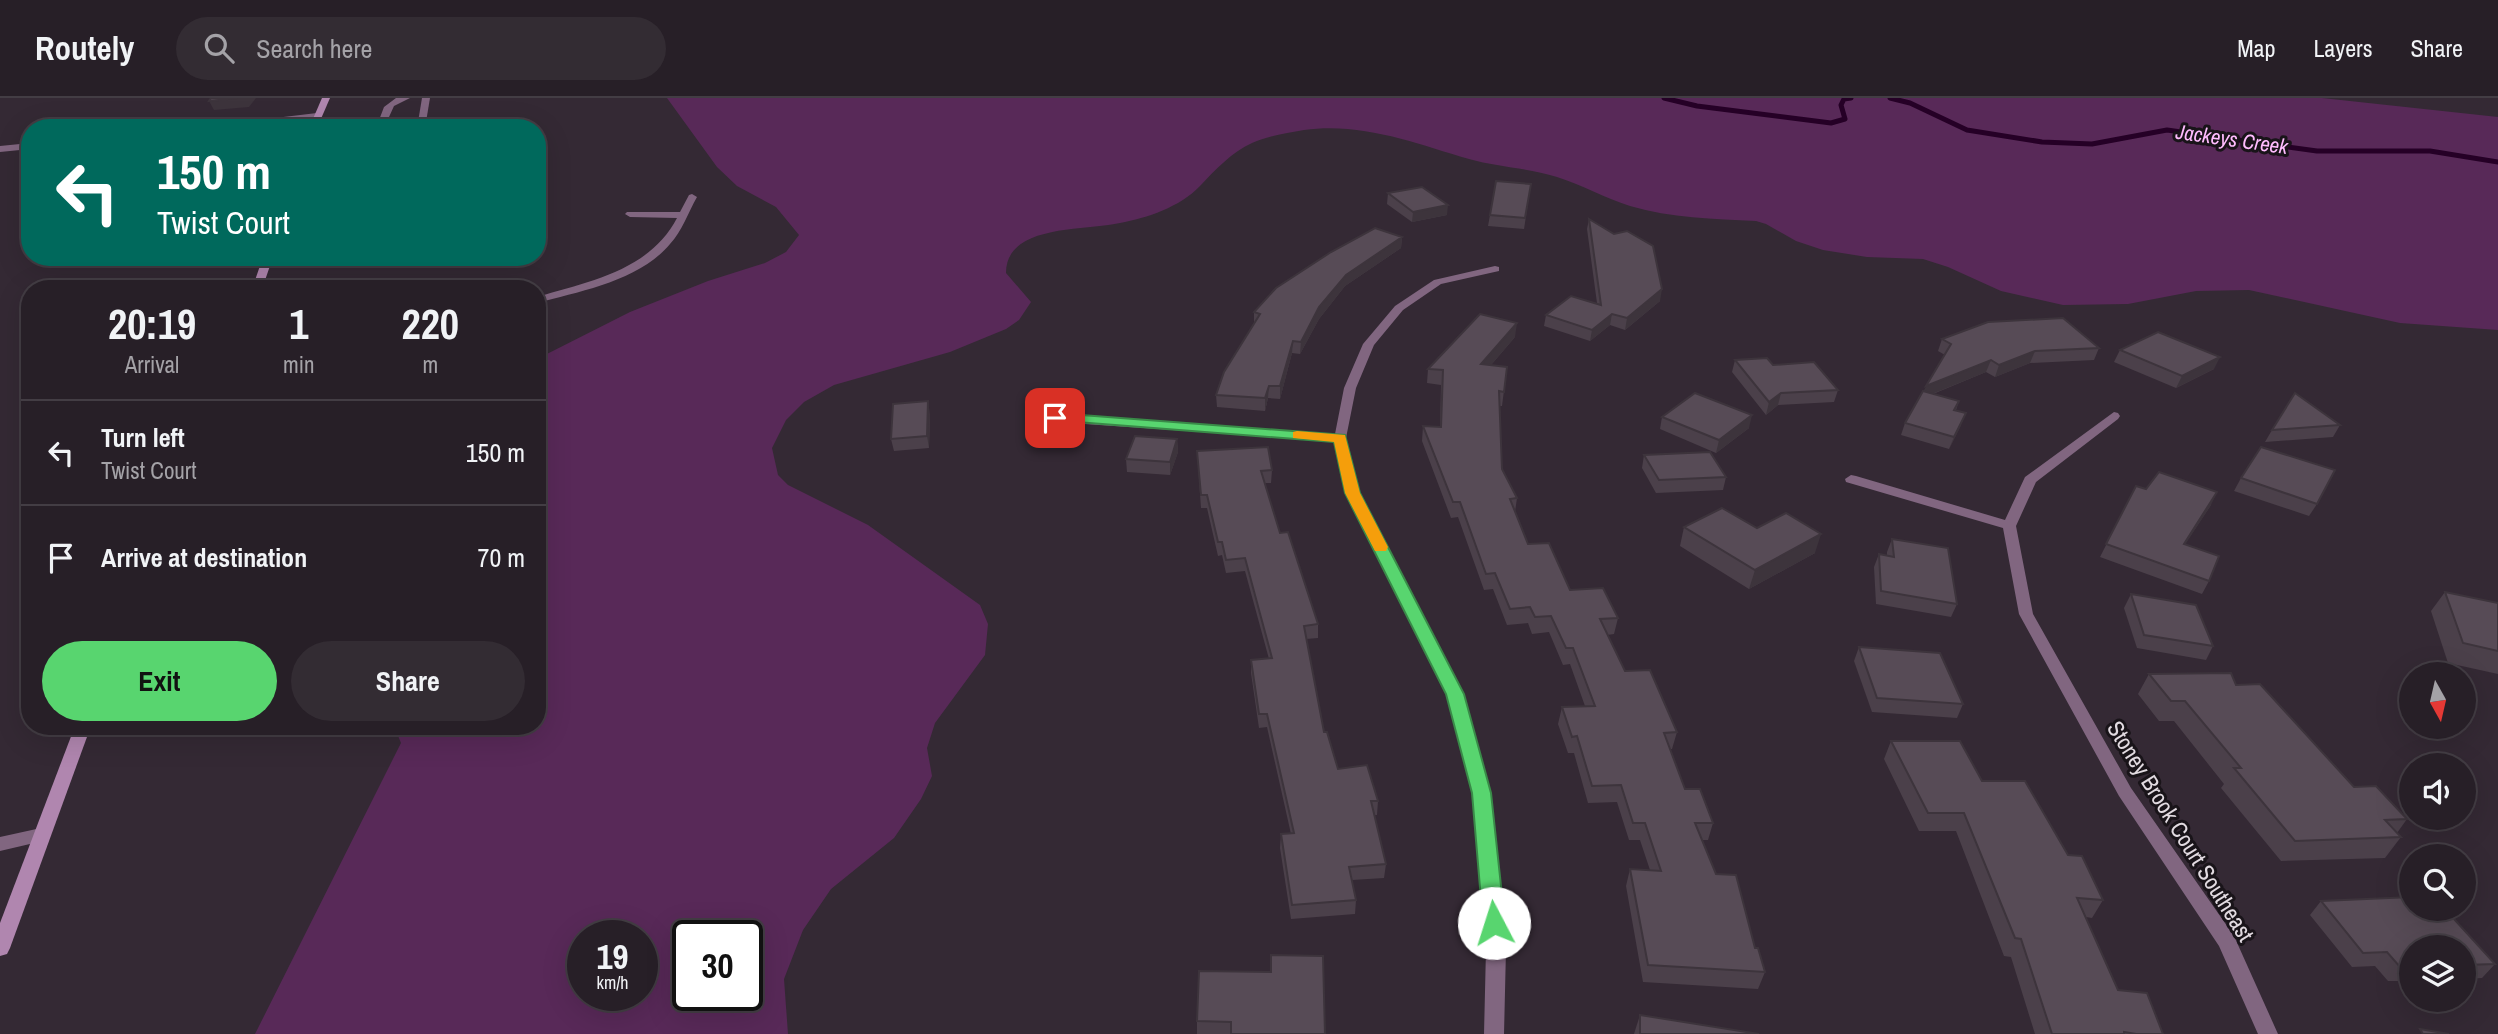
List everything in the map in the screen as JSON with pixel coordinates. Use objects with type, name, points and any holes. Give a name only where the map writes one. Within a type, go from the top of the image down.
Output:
[{"type":"main road","points":[[316,119],[326,98]]},
{"type":"main road","points":[[0,948],[80,735]]},
{"type":"street","points":[[383,119],[391,101],[406,98]]},
{"type":"street","points":[[422,119],[426,98]]},
{"type":"street","points":[[280,119],[317,115]]},
{"type":"street","points":[[0,149],[21,147]]},
{"type":"street","points":[[546,297],[638,265],[666,244],[692,197]]},
{"type":"street","points":[[630,214],[682,215]]},
{"type":"street","points":[[1494,1034],[1496,949],[1482,793],[1455,694],[1352,493],[1340,438],[1350,388],[1369,344],[1399,309],[1438,282],[1495,269]]},
{"type":"street","points":[[1852,479],[2009,526],[2030,480],[2114,416]]},
{"type":"street","points":[[1055,418],[1340,438]]},
{"type":"street","name":"Stoney Brook Court Southeast","points":[[2009,526],[2026,614],[2125,792],[2227,942],[2268,1034]]},
{"type":"street","points":[[0,844],[41,835]]},
{"type":"shaded area","points":[[667,98],[2322,98],[2498,117],[2498,330],[2400,323],[2249,290],[2196,291],[2128,304],[2063,305],[2001,291],[1923,259],[1867,257],[1823,250],[1796,241],[1756,221],[1693,217],[1645,210],[1557,177],[1480,162],[1367,131],[1325,128],[1264,138],[1238,151],[1192,193],[1163,211],[1120,223],[1050,233],[1019,246],[1009,257],[1006,273],[1031,302],[1019,320],[1006,329],[950,352],[834,385],[804,402],[786,420],[772,448],[778,475],[788,485],[868,525],[980,605],[988,624],[985,655],[935,723],[927,748],[932,776],[921,799],[894,838],[831,889],[803,930],[784,979],[788,1034],[255,1034],[401,743],[398,735],[546,735],[546,354],[630,312],[708,281],[765,263],[786,252],[799,235],[776,207],[737,186],[717,167]]},
{"type":"building","points":[[211,98],[237,98],[209,101]]},
{"type":"building","points":[[1496,181],[1531,184],[1525,218],[1490,215]]},
{"type":"building","points":[[1422,187],[1448,205],[1413,212],[1388,193]]},
{"type":"building","points":[[1589,219],[1614,234],[1627,231],[1653,246],[1662,289],[1627,318],[1612,314],[1592,330],[1546,315],[1571,296],[1601,305]]},
{"type":"building","points":[[1375,228],[1402,237],[1346,275],[1319,307],[1301,342],[1293,341],[1280,386],[1269,386],[1265,398],[1216,395],[1224,372],[1260,314],[1254,312],[1276,288],[1331,252]]},
{"type":"building","points":[[1480,314],[1517,323],[1481,364],[1507,367],[1504,392],[1499,391],[1502,469],[1517,498],[1510,499],[1528,544],[1549,543],[1570,590],[1603,588],[1618,618],[1600,619],[1625,671],[1650,670],[1677,732],[1664,733],[1685,789],[1700,789],[1713,823],[1695,823],[1716,874],[1736,875],[1755,948],[1758,948],[1765,972],[1648,965],[1630,869],[1661,871],[1645,823],[1633,823],[1621,785],[1592,786],[1577,736],[1572,737],[1562,707],[1595,706],[1573,648],[1566,648],[1551,616],[1535,617],[1530,607],[1510,609],[1495,573],[1486,574],[1460,502],[1453,502],[1423,426],[1441,427],[1443,370],[1428,369]]},
{"type":"building","points":[[2063,318],[2099,348],[2035,351],[1999,365],[1991,360],[1926,386],[1951,344],[1942,339],[1988,322]]},
{"type":"building","points":[[2158,332],[2220,357],[2182,376],[2120,350]]},
{"type":"building","points":[[1767,358],[1773,365],[1814,362],[1838,390],[1781,393],[1769,402],[1735,360]]},
{"type":"building","points":[[1923,391],[1959,401],[1954,410],[1966,413],[1954,437],[1905,423]]},
{"type":"building","points":[[1695,393],[1752,415],[1719,440],[1662,417]]},
{"type":"building","points":[[2295,393],[2340,425],[2272,430]]},
{"type":"building","points":[[928,401],[927,436],[891,439],[893,404]]},
{"type":"building","points":[[1135,436],[1177,439],[1170,462],[1126,459]]},
{"type":"building","points":[[1268,447],[1272,470],[1261,471],[1280,533],[1288,532],[1318,624],[1304,626],[1324,732],[1327,732],[1338,769],[1367,765],[1378,801],[1371,801],[1386,864],[1349,867],[1356,900],[1292,905],[1281,834],[1294,833],[1267,714],[1259,714],[1251,660],[1272,658],[1245,558],[1226,560],[1222,542],[1218,542],[1207,495],[1201,495],[1197,451]]},
{"type":"building","points":[[2261,447],[2335,470],[2317,504],[2241,478]]},
{"type":"building","points":[[1710,452],[1726,477],[1659,480],[1644,455]]},
{"type":"building","points":[[2159,472],[2217,492],[2184,544],[2219,556],[2209,581],[2106,544],[2136,486],[2146,489]]},
{"type":"building","points":[[1722,508],[1757,528],[1786,513],[1821,534],[1755,570],[1684,527]]},
{"type":"building","points":[[1892,539],[1948,548],[1957,604],[1881,591],[1879,554],[1894,557]]},
{"type":"building","points":[[2445,592],[2498,603],[2498,651],[2463,643]]},
{"type":"building","points":[[2131,594],[2196,605],[2213,646],[2144,635]]},
{"type":"building","points":[[1859,647],[1940,653],[1963,704],[1877,698]]},
{"type":"building","points":[[2231,673],[2236,685],[2260,684],[2354,787],[2376,786],[2399,810],[2399,819],[2385,820],[2401,837],[2295,841],[2234,768],[2241,768],[2185,701],[2171,701],[2149,674]]},
{"type":"building","points":[[1891,741],[1960,741],[1982,781],[2025,781],[2068,855],[2082,856],[2103,900],[2077,898],[2118,990],[2147,993],[2163,1034],[2052,1034],[2021,939],[2015,938],[1964,813],[1928,813]]},
{"type":"building","points":[[2399,898],[2399,921],[2456,921],[2469,935],[2399,935],[2399,966],[2387,952],[2363,953],[2321,901]]},
{"type":"building","points":[[2476,943],[2495,964],[2476,965]]},
{"type":"building","points":[[1271,955],[1323,956],[1325,1034],[1231,1034],[1231,1022],[1197,1021],[1199,971],[1271,972]]},
{"type":"building","points":[[1640,1015],[1759,1034],[1640,1034]]},
{"type":"building","points":[[2420,1029],[2449,1034],[2423,1034]]},
{"type":"waterway","name":"Jackeys Creek","points":[[1664,98],[1697,106],[1831,123],[1845,119],[1841,105],[1844,99],[1851,98]]},
{"type":"waterway","name":"Jackeys Creek","points":[[1890,98],[1910,103],[1967,130],[2042,142],[2092,144],[2167,130],[2317,151],[2430,151],[2498,162]]},
{"type":"slow traffic","points":[[1297,435],[1340,438],[1352,493],[1380,547]]},
{"type":"route","points":[[1055,418],[1340,438],[1352,493],[1455,694],[1482,793],[1494,923]]}]
